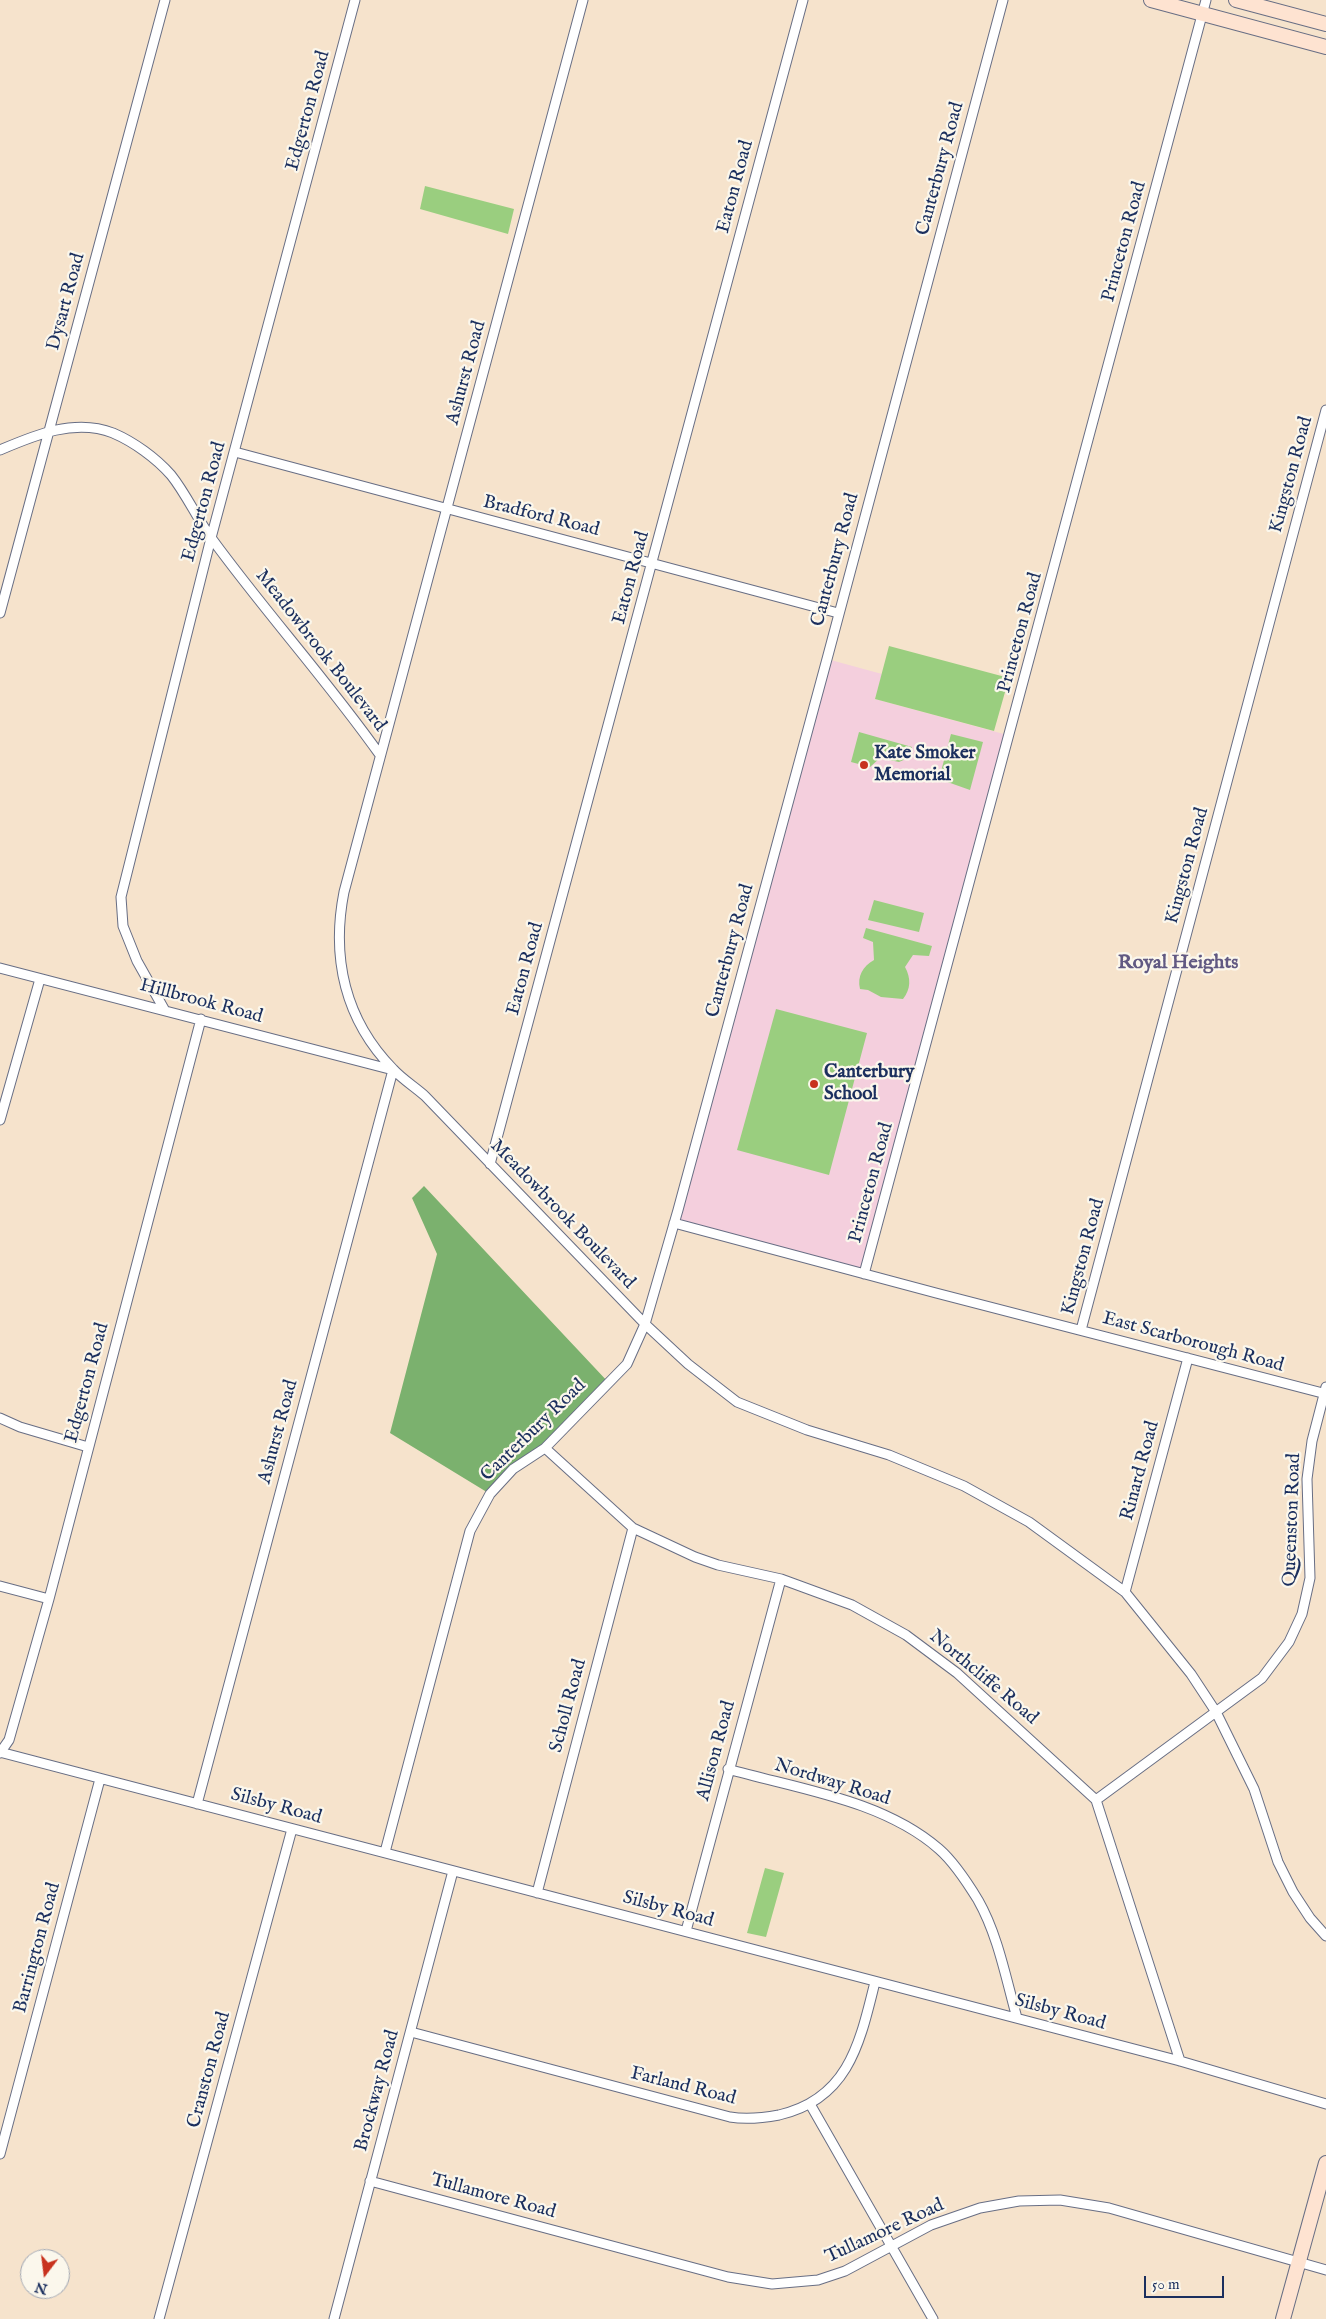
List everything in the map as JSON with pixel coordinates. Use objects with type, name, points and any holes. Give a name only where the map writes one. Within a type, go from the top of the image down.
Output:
[{"type":"main road","points":[[1150,0],[1326,47]]},
{"type":"main road","points":[[1236,0],[1326,24]]},
{"type":"main road","points":[[1283,2319],[1326,2162]]},
{"type":"street","name":"Dysart Road","points":[[0,613],[165,0]]},
{"type":"street","name":"Edgerton Road","points":[[164,1009],[137,961],[123,926],[121,897],[211,538],[356,0]]},
{"type":"street","name":"Ashurst Road","points":[[380,754],[583,0]]},
{"type":"street","name":"Eaton Road","points":[[490,1164],[803,0]]},
{"type":"street","name":"Canterbury Road","points":[[385,1852],[470,1531],[490,1494],[513,1469],[546,1448],[627,1364],[645,1324],[674,1223],[1003,0]]},
{"type":"street","name":"Princeton Road","points":[[864,1274],[1206,0]]},
{"type":"street","name":"Kingston Road","points":[[1081,1330],[1326,410]]},
{"type":"street","name":"Meadowbrook Boulevard","points":[[0,450],[49,431],[66,428],[97,429],[112,433],[142,450],[171,476],[211,538],[341,700],[380,754],[344,892],[338,933],[342,974],[349,1000],[364,1032],[393,1070],[425,1096],[645,1324],[688,1364],[737,1402],[807,1430],[889,1455],[964,1486],[1029,1522],[1125,1592],[1191,1674],[1216,1712],[1254,1789],[1278,1862],[1306,1912],[1326,1936]]},
{"type":"street","name":"Bradford Road","points":[[235,452],[838,613]]},
{"type":"street","name":"Hillbrook Road","points":[[0,968],[164,1009],[393,1070]]},
{"type":"street","points":[[0,1120],[40,979]]},
{"type":"street","name":"Edgerton Road","points":[[0,1752],[9,1740],[49,1599],[201,1019]]},
{"type":"street","name":"Ashurst Road","points":[[197,1804],[393,1070]]},
{"type":"street","name":"East Scarborough Road","points":[[674,1223],[864,1274],[1325,1392]]},
{"type":"street","name":"Rinard Road","points":[[1125,1592],[1188,1358]]},
{"type":"street","name":"Queenston Road","points":[[1096,1800],[1262,1678],[1289,1642],[1302,1614],[1310,1578],[1307,1480],[1312,1441],[1325,1392]]},
{"type":"street","points":[[0,1418],[88,1447]]},
{"type":"street","name":"Northcliffe Road","points":[[546,1448],[634,1528],[695,1557],[781,1580],[852,1605],[906,1635],[957,1672],[1096,1800],[1180,2061]]},
{"type":"street","name":"Scholl Road","points":[[537,1893],[634,1528]]},
{"type":"street","name":"Allison Road","points":[[686,1931],[728,1769],[781,1580]]},
{"type":"street","points":[[0,1586],[49,1599]]},
{"type":"street","name":"Silsby Road","points":[[0,1752],[1180,2061],[1326,2104]]},
{"type":"street","name":"Nordway Road","points":[[728,1769],[873,1809],[912,1829],[939,1849],[958,1870],[978,1901],[993,1937],[1017,2018]]},
{"type":"street","name":"Barrington Road","points":[[0,2154],[100,1779]]},
{"type":"street","name":"Cranston Road","points":[[159,2319],[292,1829]]},
{"type":"street","name":"Brockway Road","points":[[334,2319],[453,1870]]},
{"type":"street","name":"Farland Road","points":[[411,2032],[736,2118],[772,2116],[796,2111],[810,2104],[835,2083],[855,2054],[875,1982]]},
{"type":"street","points":[[810,2104],[932,2319]]},
{"type":"street","name":"Tullamore Road","points":[[370,2181],[728,2277],[772,2284],[818,2280],[844,2271],[932,2225],[980,2208],[1019,2201],[1060,2200],[1109,2208],[1326,2270]]},
{"type":"shaded area","name":"Canterbury School","points":[[827,659],[882,674],[875,699],[1011,736],[864,1274],[674,1223]]},
{"type":"green space","points":[[425,186],[514,209],[508,234],[420,209]]},
{"type":"green space","points":[[889,646],[1009,678],[994,731],[875,699]]},
{"type":"green space","points":[[859,732],[912,747],[908,758],[899,762],[880,758],[870,767],[851,762]]},
{"type":"green space","points":[[951,734],[983,742],[970,790],[939,779]]},
{"type":"green space","points":[[874,900],[924,913],[919,932],[868,920]]},
{"type":"green space","points":[[866,928],[932,946],[929,956],[913,955],[905,967],[909,983],[908,991],[903,999],[881,997],[868,990],[860,989],[860,976],[867,965],[874,960],[873,942],[863,938]]},
{"type":"green space","points":[[776,1009],[867,1033],[829,1175],[737,1150]]},
{"type":"green space","points":[[424,1186],[609,1383],[545,1448],[513,1469],[490,1494],[390,1433],[437,1254],[412,1198]]},
{"type":"green space","points":[[765,1868],[784,1873],[766,1937],[747,1933]]},
{"type":"place","name":"Kate Smoker Memorial","points":[[864,765]]},
{"type":"place","name":"Canterbury School","points":[[814,1084]]},
{"type":"district","name":"Royal Heights","points":[[1178,964]]}]
